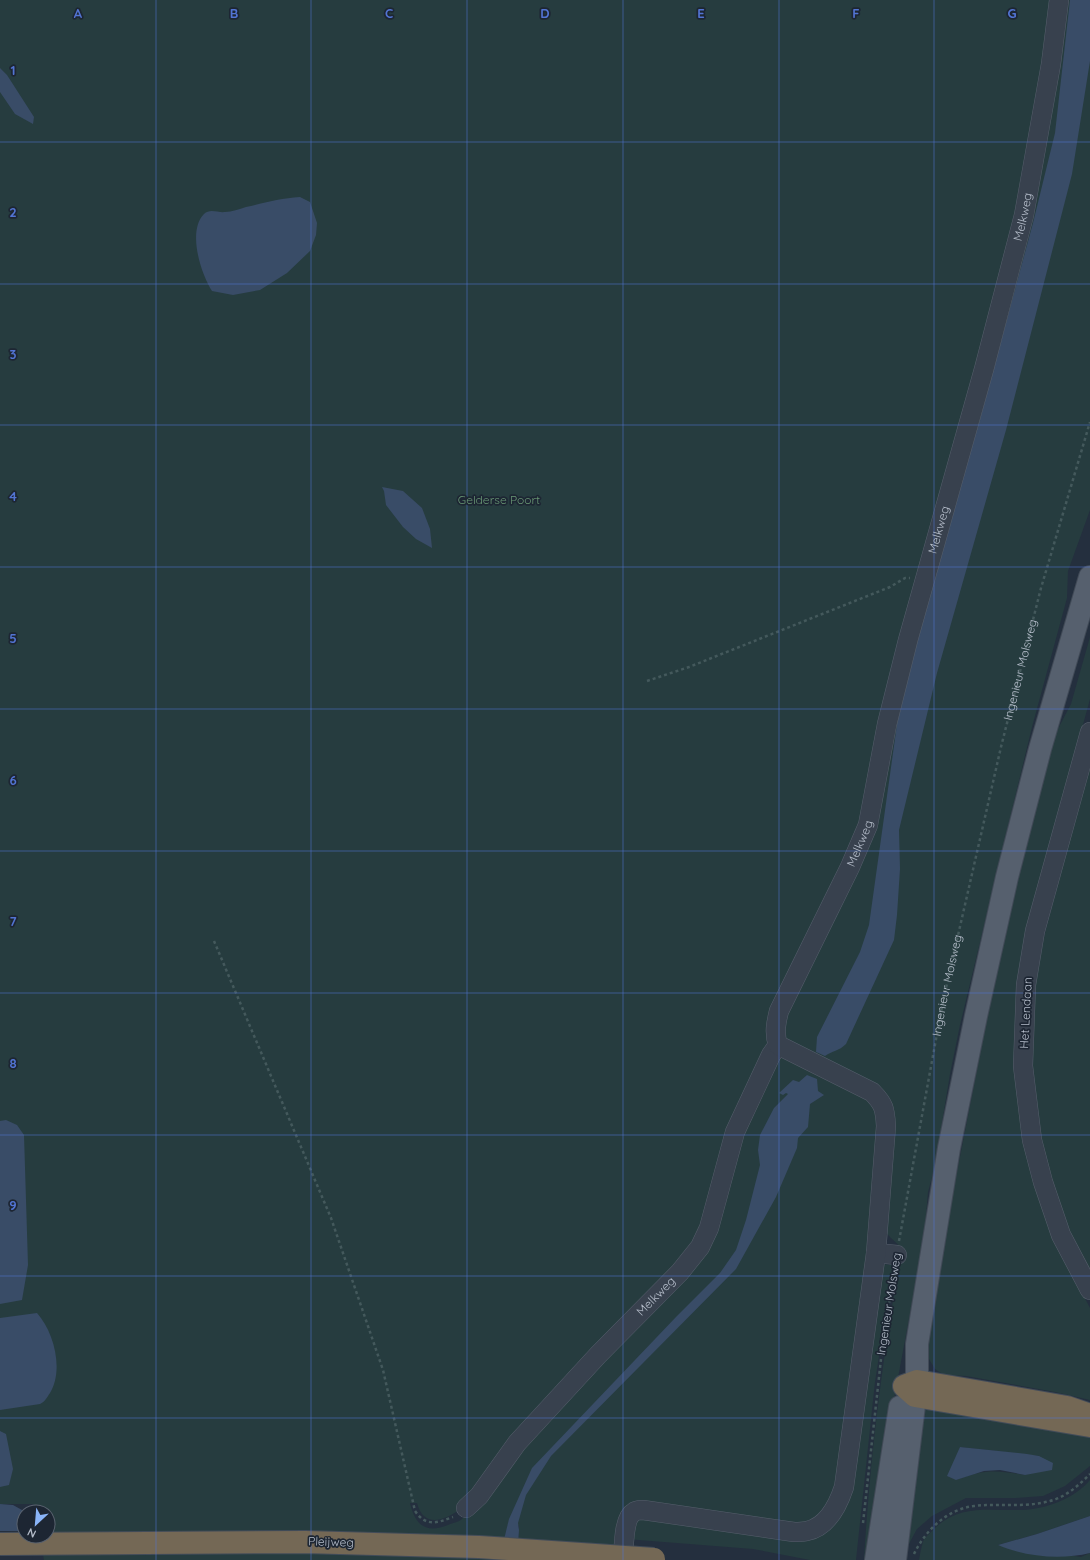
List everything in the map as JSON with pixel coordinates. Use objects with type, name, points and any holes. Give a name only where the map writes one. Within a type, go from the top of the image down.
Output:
[{"type":"highway","points":[[912,1388],[1068,1407],[1090,1415]]},
{"type":"highway","points":[[912,1388],[1090,1426]]},
{"type":"highway","name":"Pleijweg","points":[[0,1544],[305,1542],[479,1547],[657,1560]]},
{"type":"main road","points":[[903,1559],[912,1388],[917,1344],[949,1148],[977,1008],[1007,877],[1040,749],[1090,577]]},
{"type":"main road","points":[[876,1560],[888,1480],[912,1388]]},
{"type":"street","name":"Melkweg","points":[[466,1508],[480,1496],[517,1443],[598,1355],[680,1272],[700,1247],[709,1228],[735,1132],[771,1055],[778,1045],[776,1035],[779,1011],[850,867],[868,825],[888,724],[908,640],[924,578],[984,369],[1024,215],[1052,64],[1059,0]]},
{"type":"street","name":"Het Lendaan","points":[[1090,732],[1035,931],[1026,985],[1023,1066],[1032,1140],[1043,1182],[1061,1235],[1090,1290]]},
{"type":"street","points":[[623,1560],[626,1524],[631,1514],[638,1510],[794,1532],[807,1531],[828,1518],[834,1511],[844,1487],[876,1253],[886,1111],[881,1101],[872,1092],[778,1045]]},
{"type":"street","points":[[876,1253],[897,1255]]},
{"type":"path","name":"Ingenieur Molsweg","points":[[862,1530],[881,1359],[897,1255],[931,1061],[962,917],[1027,641],[1090,422]]},
{"type":"path","points":[[647,681],[689,667],[890,587],[905,578],[924,578]]},
{"type":"path","points":[[214,942],[332,1218],[383,1370],[415,1511],[420,1519],[427,1522],[439,1522],[459,1514],[466,1508]]},
{"type":"path","points":[[903,1559],[933,1526],[952,1513],[972,1506],[1022,1506],[1052,1501],[1075,1488],[1090,1474]]},
{"type":"green space","name":"Gelderse Poort","points":[[0,0],[1090,0],[1090,510],[1068,571],[1067,598],[1032,727],[960,1025],[950,1074],[935,1166],[928,1192],[925,1228],[894,1399],[871,1560],[864,1560],[870,1482],[883,1365],[902,1249],[880,1226],[890,1122],[888,1113],[886,1106],[880,1097],[872,1090],[858,1082],[855,1088],[872,1098],[877,1105],[883,1124],[869,1286],[839,1488],[828,1508],[817,1518],[795,1526],[645,1504],[632,1508],[625,1515],[620,1538],[616,1538],[614,1560],[517,1560],[519,1526],[510,1517],[499,1560],[44,1560],[41,1544],[56,1544],[56,1504],[0,1504]],"holes":[[[478,1492],[483,1495],[461,1520],[457,1522],[440,1528],[428,1528],[418,1522],[412,1511],[410,1503],[417,1503],[422,1514],[428,1519],[437,1520],[446,1517],[464,1506]]]},
{"type":"green space","points":[[1090,637],[1090,699],[1027,929],[1017,982],[1015,1068],[1054,1239],[1090,1308],[1090,1400],[1055,1392],[966,1376],[944,1375],[935,1369],[926,1354],[944,1239],[995,977],[1049,746],[1071,704]]},
{"type":"green space","points":[[1090,761],[1090,1272],[1069,1231],[1051,1181],[1041,1140],[1032,1066],[1035,986],[1045,933]]},
{"type":"green space","points":[[879,1264],[893,1265],[875,1382],[856,1560],[810,1560],[753,1549],[626,1539],[633,1516],[782,1534],[830,1520]]},
{"type":"green space","points":[[926,1408],[1090,1430],[1090,1466],[1065,1486],[1043,1496],[1016,1498],[966,1498],[932,1516],[917,1529],[904,1553],[922,1416]],"holes":[[[960,1447],[1039,1456],[1025,1475],[998,1471],[982,1472],[956,1480]]]},
{"type":"green space","points":[[1090,1480],[1090,1516],[1037,1534],[998,1545],[1081,1557],[1090,1553],[1090,1560],[919,1560],[922,1544],[925,1538],[942,1522],[952,1516],[974,1510],[1022,1510],[1040,1508],[1068,1498]]},
{"type":"water","points":[[1070,0],[1090,0],[1090,61],[1072,174],[1006,430],[937,673],[899,830],[900,869],[894,940],[846,1044],[825,1056],[816,1052],[817,1037],[860,952],[869,925],[899,710],[919,622],[980,419],[1033,223],[1055,133]]},
{"type":"water","points":[[0,68],[7,75],[34,117],[33,124],[15,114],[0,92]]},
{"type":"water","points":[[300,197],[310,202],[317,223],[316,235],[310,251],[287,273],[260,290],[233,295],[212,291],[200,264],[196,241],[199,221],[204,214],[209,211],[230,212],[286,198]]},
{"type":"water","points":[[382,487],[403,491],[422,508],[430,529],[432,548],[416,539],[403,527],[386,505]]},
{"type":"water","points":[[807,1075],[817,1079],[818,1091],[824,1095],[810,1104],[808,1127],[798,1138],[797,1148],[776,1197],[736,1269],[551,1456],[526,1495],[518,1523],[517,1560],[499,1560],[509,1519],[532,1468],[720,1273],[736,1250],[746,1220],[760,1165],[758,1150],[760,1135],[774,1108],[788,1094],[786,1093],[783,1095],[779,1093],[793,1080],[799,1082]]},
{"type":"water","points":[[6,1120],[17,1125],[24,1135],[28,1265],[22,1300],[0,1304],[0,1121]]},
{"type":"water","points":[[37,1313],[48,1330],[55,1352],[57,1363],[54,1384],[47,1398],[40,1404],[0,1410],[0,1318]]},
{"type":"water","points":[[0,1431],[6,1434],[13,1469],[9,1485],[0,1487]]},
{"type":"water","points":[[960,1447],[1039,1456],[1053,1463],[1052,1470],[1025,1475],[1000,1470],[984,1471],[956,1480],[947,1476]]},
{"type":"water","points":[[0,1504],[13,1505],[16,1507],[16,1544],[0,1560]]},
{"type":"water","points":[[1090,1516],[1090,1553],[1056,1557],[1032,1555],[998,1545],[1037,1534]]},
{"type":"pier","points":[[0,1531],[16,1531],[16,1544],[30,1544],[33,1560],[0,1560]]}]
